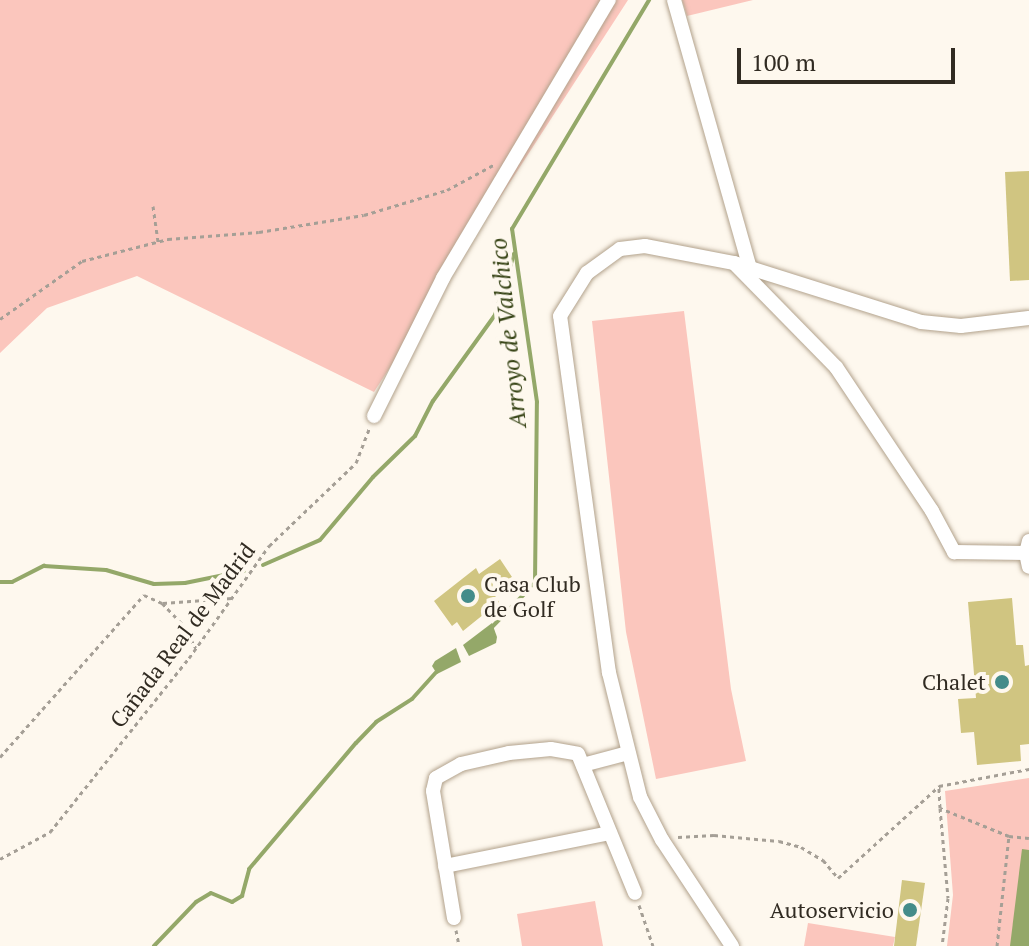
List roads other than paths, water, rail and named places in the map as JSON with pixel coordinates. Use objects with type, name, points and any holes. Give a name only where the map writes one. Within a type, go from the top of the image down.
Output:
[{"type":"lane","points":[[374,416],[443,278],[609,0]]},
{"type":"lane","points":[[674,0],[750,268]]},
{"type":"lane","points":[[732,946],[662,840],[640,797],[609,673],[560,316],[587,273],[620,249],[645,246],[734,263],[921,322],[961,326],[1029,318]]},
{"type":"lane","points":[[734,263],[836,367],[932,511],[954,552],[1028,554]]},
{"type":"lane","points":[[454,918],[433,791],[436,778],[447,770],[509,753],[551,749],[578,754],[635,893]]},
{"type":"lane","points":[[583,765],[628,753]]},
{"type":"lane","points":[[445,866],[610,833]]},
{"type":"waterway","name":"Arroyo de Valchico","points":[[491,628],[535,583],[537,402],[512,229],[649,0]]},
{"type":"waterway","points":[[263,565],[320,540],[373,477],[415,436],[433,401],[495,315],[514,254]]},
{"type":"waterway","points":[[0,582],[12,582],[44,566],[106,570],[154,584],[185,583],[244,571]]},
{"type":"waterway","name":"Arroyo de Valchico","points":[[154,946],[196,902],[211,893],[232,902],[242,896],[249,869],[356,743],[376,722],[412,699],[438,670]]},
{"type":"place","name":"Casa Club de Golf","points":[[468,596]]},
{"type":"place","name":"Chalet","points":[[1002,682]]},
{"type":"place","name":"Autoservicio","points":[[910,910]]}]
